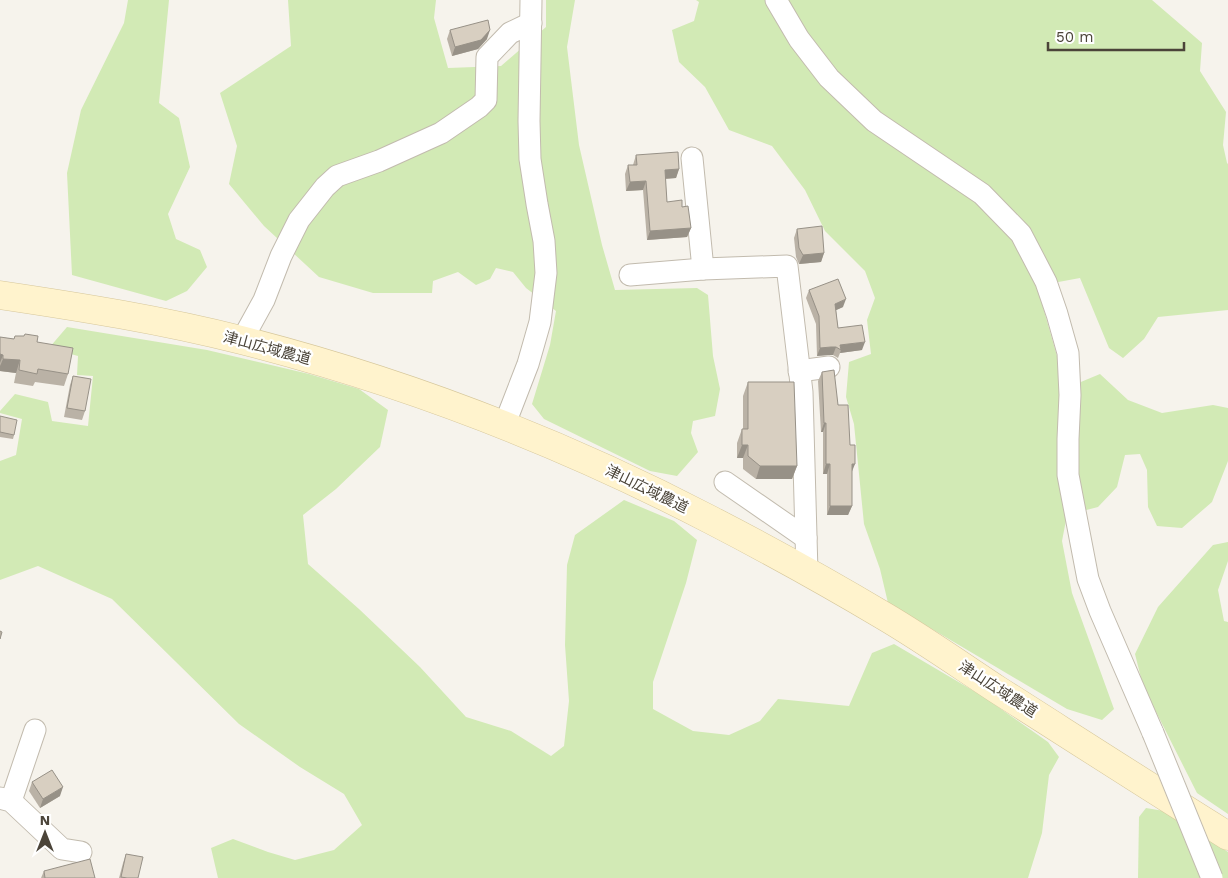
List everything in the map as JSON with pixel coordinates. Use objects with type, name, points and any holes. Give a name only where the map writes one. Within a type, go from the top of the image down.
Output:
[{"type":"street","points":[[504,426],[528,364],[540,322],[546,273],[544,241],[530,159],[531,0]]},
{"type":"street","points":[[776,0],[799,39],[829,78],[874,120],[982,194],[1020,234],[1046,282],[1068,353],[1070,395],[1068,475],[1088,579],[1212,878]]},
{"type":"street","points":[[242,340],[264,300],[281,256],[299,220],[325,187],[337,176],[379,161],[441,133],[480,107],[486,100],[487,57],[510,33],[531,23]]},
{"type":"street","points":[[692,158],[703,269]]},
{"type":"street","points":[[630,275],[703,269],[787,266],[802,392],[807,572]]},
{"type":"street","name":"津山広域農道","points":[[0,295],[70,305],[166,323],[242,340],[385,382],[454,406],[618,474],[711,520],[886,617],[1228,836]]},
{"type":"street","points":[[799,371],[828,367]]},
{"type":"street","points":[[725,482],[806,538]]},
{"type":"street","points":[[35,730],[6,800],[62,849],[81,852]]},
{"type":"green space","points":[[128,0],[169,0],[159,103],[179,118],[190,167],[168,214],[176,239],[200,250],[207,267],[187,291],[166,301],[72,275],[67,173],[81,110],[124,23]]},
{"type":"green space","points":[[288,0],[436,0],[434,18],[448,68],[501,66],[546,27],[546,0],[575,0],[567,47],[579,145],[602,245],[615,290],[697,288],[708,295],[713,356],[720,389],[715,416],[693,421],[691,433],[698,452],[677,476],[650,471],[544,419],[532,404],[550,345],[556,311],[526,288],[513,272],[496,268],[490,279],[476,285],[458,272],[433,281],[432,293],[373,293],[319,277],[264,226],[229,184],[237,146],[220,93],[291,46]]},
{"type":"green space","points":[[696,0],[1152,0],[1202,43],[1200,71],[1226,112],[1223,145],[1228,164],[1228,310],[1158,317],[1144,339],[1123,358],[1109,348],[1080,278],[1053,283],[1041,300],[1057,356],[1076,384],[1100,374],[1128,400],[1162,413],[1213,405],[1228,408],[1228,461],[1212,502],[1182,528],[1157,526],[1148,507],[1147,470],[1140,454],[1125,455],[1117,487],[1098,507],[1067,515],[1062,541],[1072,593],[1114,709],[1102,720],[1067,709],[888,603],[880,569],[864,524],[854,424],[846,397],[849,362],[871,354],[867,320],[875,298],[865,271],[825,231],[805,190],[772,146],[729,130],[705,87],[679,62],[672,30],[694,21],[699,2]]},
{"type":"green space","points":[[67,327],[207,350],[309,374],[359,389],[388,410],[380,447],[336,489],[303,515],[308,564],[420,667],[466,717],[511,731],[551,756],[564,746],[569,701],[565,645],[567,565],[575,535],[624,500],[674,521],[697,540],[686,583],[653,682],[653,709],[693,731],[729,735],[760,721],[778,699],[849,706],[872,653],[894,644],[984,697],[1048,742],[1059,757],[1049,775],[1042,833],[1028,878],[218,878],[211,848],[233,839],[295,860],[334,850],[362,825],[344,794],[300,767],[239,724],[112,599],[38,566],[0,580],[0,461],[16,455],[22,419],[0,413],[0,411],[15,394],[48,402],[52,421],[88,426],[93,376],[77,375],[78,356],[49,348]]},
{"type":"green space","points":[[1228,542],[1228,561],[1218,590],[1224,621],[1228,622],[1228,814],[1197,793],[1143,686],[1135,654],[1158,607],[1213,545]]},
{"type":"green space","points":[[1146,808],[1164,811],[1228,852],[1228,878],[1138,878],[1139,817]]},
{"type":"building","points":[[488,20],[490,30],[481,40],[455,47],[450,30]]},
{"type":"building","points":[[678,152],[679,169],[665,170],[667,202],[682,200],[682,207],[688,206],[691,228],[650,231],[646,181],[630,182],[628,165],[637,165],[636,155]]},
{"type":"building","points":[[822,226],[824,253],[803,255],[799,248],[797,229]]},
{"type":"building","points":[[838,279],[846,299],[835,304],[838,328],[862,325],[865,342],[840,345],[841,350],[836,347],[820,348],[819,316],[809,290]]},
{"type":"building","points":[[25,334],[38,336],[37,342],[73,348],[68,374],[38,369],[37,374],[19,370],[20,360],[3,359],[3,355],[0,354],[0,337],[14,339],[15,336],[24,336]]},
{"type":"building","points":[[834,370],[838,405],[848,405],[850,445],[855,445],[855,464],[852,464],[852,506],[830,506],[830,464],[826,464],[826,423],[824,423],[822,372]]},
{"type":"building","points":[[73,376],[91,379],[85,411],[67,408]]},
{"type":"building","points":[[748,382],[794,382],[797,466],[760,466],[748,456],[748,445],[742,445],[742,429],[748,429]]},
{"type":"building","points":[[0,416],[17,420],[14,435],[0,432]]},
{"type":"building","points":[[52,770],[63,787],[43,799],[32,782]]},
{"type":"building","points":[[126,854],[143,857],[138,878],[121,877]]},
{"type":"building","points":[[90,859],[95,878],[45,878],[44,871]]}]
